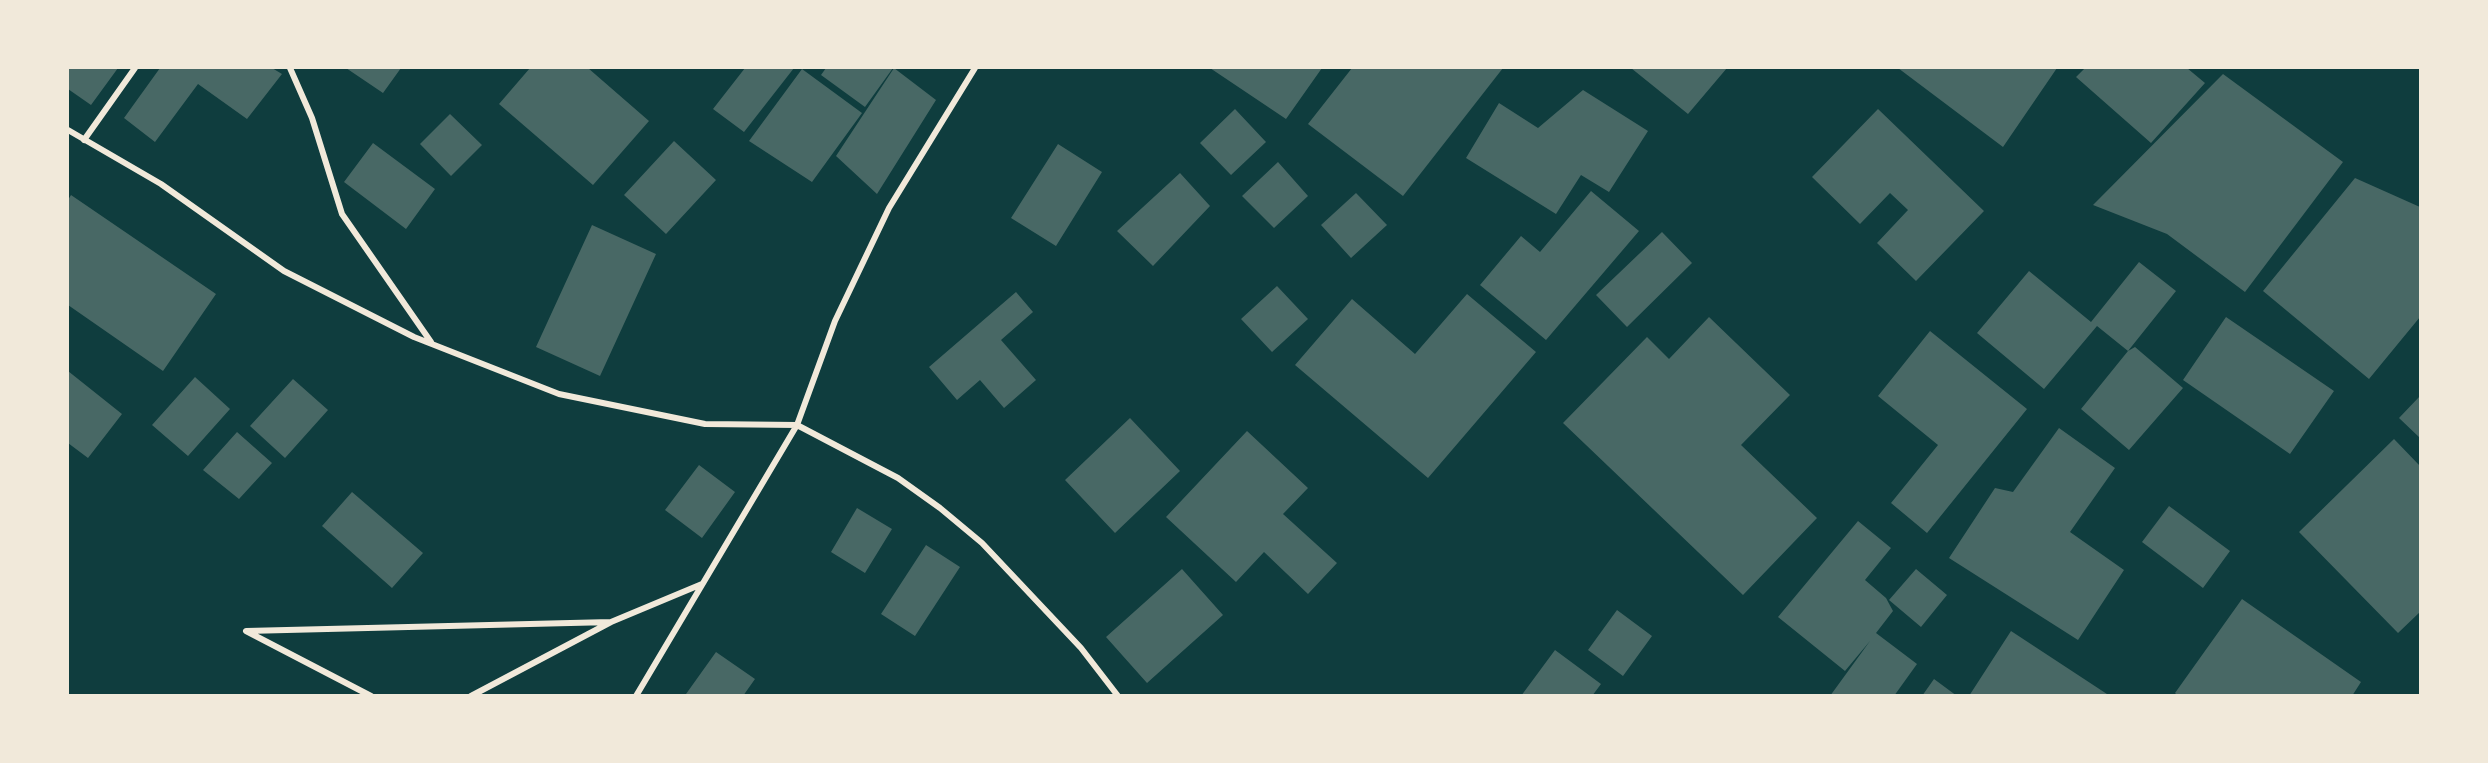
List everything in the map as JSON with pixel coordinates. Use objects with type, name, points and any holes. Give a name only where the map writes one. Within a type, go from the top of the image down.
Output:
[{"type":"street","points":[[84,140],[135,68]]},
{"type":"street","points":[[290,68],[312,118],[342,214],[432,343]]},
{"type":"street","points":[[636,696],[797,425],[834,321],[889,208],[975,68]]},
{"type":"street","points":[[68,130],[161,184],[284,271],[432,343],[559,394],[705,424],[797,425],[898,478],[940,508],[982,543],[1081,648],[1118,696]]},
{"type":"street","points":[[471,696],[610,622],[703,584]]},
{"type":"street","points":[[370,696],[246,631],[610,622]]},
{"type":"building","points":[[68,68],[118,68],[91,105],[68,89]]},
{"type":"building","points":[[160,68],[272,68],[282,74],[247,119],[198,84],[155,142],[124,118]]},
{"type":"building","points":[[346,68],[401,68],[383,93]]},
{"type":"building","points":[[530,68],[588,68],[649,121],[593,185],[499,104]]},
{"type":"building","points":[[745,68],[794,68],[744,132],[713,109]]},
{"type":"building","points":[[826,68],[893,68],[865,107],[821,75]]},
{"type":"building","points":[[894,68],[936,100],[877,194],[836,156]]},
{"type":"building","points":[[1210,68],[1322,68],[1286,119]]},
{"type":"building","points":[[1352,68],[1503,68],[1403,196],[1308,124]]},
{"type":"building","points":[[1631,68],[1727,68],[1688,114]]},
{"type":"building","points":[[1898,68],[2057,68],[2003,147]]},
{"type":"building","points":[[2085,68],[2187,68],[2205,83],[2151,143],[2076,77]]},
{"type":"building","points":[[802,69],[862,113],[812,182],[749,141]]},
{"type":"building","points":[[2223,74],[2343,162],[2245,292],[2167,234],[2093,205]]},
{"type":"building","points":[[1583,90],[1648,131],[1609,192],[1581,175],[1556,214],[1466,158],[1499,103],[1538,128]]},
{"type":"building","points":[[1235,109],[1266,142],[1231,175],[1200,143]]},
{"type":"building","points":[[1878,109],[1984,211],[1916,281],[1877,243],[1908,210],[1890,193],[1860,224],[1812,177]]},
{"type":"building","points":[[450,114],[482,145],[451,176],[420,144]]},
{"type":"building","points":[[674,141],[716,180],[666,234],[624,195]]},
{"type":"building","points":[[373,143],[435,189],[406,229],[344,182]]},
{"type":"building","points":[[1058,144],[1102,172],[1056,246],[1011,218]]},
{"type":"building","points":[[1278,162],[1308,196],[1274,228],[1242,196]]},
{"type":"building","points":[[1180,173],[1210,206],[1153,266],[1117,231]]},
{"type":"building","points":[[2355,178],[2420,207],[2420,317],[2369,379],[2263,291]]},
{"type":"building","points":[[1591,191],[1639,231],[1546,340],[1480,285],[1521,236],[1540,252]]},
{"type":"building","points":[[1356,193],[1387,225],[1351,258],[1321,225]]},
{"type":"building","points":[[71,195],[216,294],[163,371],[68,305],[68,200]]},
{"type":"building","points":[[592,225],[656,254],[600,376],[536,347]]},
{"type":"building","points":[[1662,232],[1692,263],[1627,327],[1596,295]]},
{"type":"building","points":[[2139,262],[2176,291],[2128,351],[2097,326],[2044,389],[1977,333],[2029,271],[2091,322]]},
{"type":"building","points":[[1277,286],[1308,319],[1272,352],[1241,319]]},
{"type":"building","points":[[1016,292],[1033,312],[1001,340],[1036,380],[1004,408],[980,380],[957,400],[929,367]]},
{"type":"building","points":[[1467,294],[1536,352],[1428,478],[1295,365],[1352,299],[1415,354]]},
{"type":"building","points":[[1709,317],[1790,395],[1741,445],[1817,518],[1743,595],[1563,423],[1647,337],[1669,359]]},
{"type":"building","points":[[2226,317],[2334,391],[2290,454],[2183,380]]},
{"type":"building","points":[[1930,331],[2027,409],[1927,533],[1891,503],[1938,445],[1878,396]]},
{"type":"building","points":[[2135,347],[2183,388],[2129,450],[2081,409],[2128,351]]},
{"type":"building","points":[[68,371],[122,414],[88,458],[68,443]]},
{"type":"building","points":[[195,377],[230,409],[188,456],[152,425]]},
{"type":"building","points":[[293,379],[328,410],[285,458],[250,426]]},
{"type":"building","points":[[2420,396],[2420,438],[2399,418]]},
{"type":"building","points":[[1130,418],[1180,471],[1115,533],[1065,480]]},
{"type":"building","points":[[2059,428],[2115,468],[2070,532],[2124,570],[2078,640],[1949,558],[1995,488],[2013,492]]},
{"type":"building","points":[[1247,431],[1308,488],[1283,514],[1337,563],[1308,594],[1264,552],[1236,582],[1166,517]]},
{"type":"building","points":[[237,432],[272,463],[239,499],[203,470]]},
{"type":"building","points":[[2394,439],[2420,466],[2420,612],[2398,633],[2299,532]]},
{"type":"building","points":[[699,465],[735,492],[702,538],[665,510]]},
{"type":"building","points":[[352,492],[423,553],[392,588],[322,526]]},
{"type":"building","points":[[2169,506],[2230,551],[2203,588],[2142,542]]},
{"type":"building","points":[[857,508],[892,529],[865,573],[831,552]]},
{"type":"building","points":[[1858,521],[1891,548],[1865,580],[1886,598],[1893,611],[1876,633],[1917,664],[1894,696],[1830,696],[1870,641],[1845,671],[1778,617]]},
{"type":"building","points":[[926,545],[960,567],[915,636],[881,614]]},
{"type":"building","points":[[1182,569],[1223,615],[1147,683],[1106,637]]},
{"type":"building","points":[[1916,569],[1947,595],[1921,627],[1889,600]]},
{"type":"building","points":[[2242,599],[2361,682],[2352,696],[2178,696],[2175,693]]},
{"type":"building","points":[[1617,610],[1652,636],[1623,676],[1588,650]]},
{"type":"building","points":[[2011,631],[2110,696],[1969,696]]},
{"type":"building","points":[[1555,650],[1601,684],[1592,696],[1521,696]]},
{"type":"building","points":[[716,652],[755,679],[743,696],[688,696],[686,694]]},
{"type":"building","points":[[1934,679],[1957,696],[1922,696]]}]
